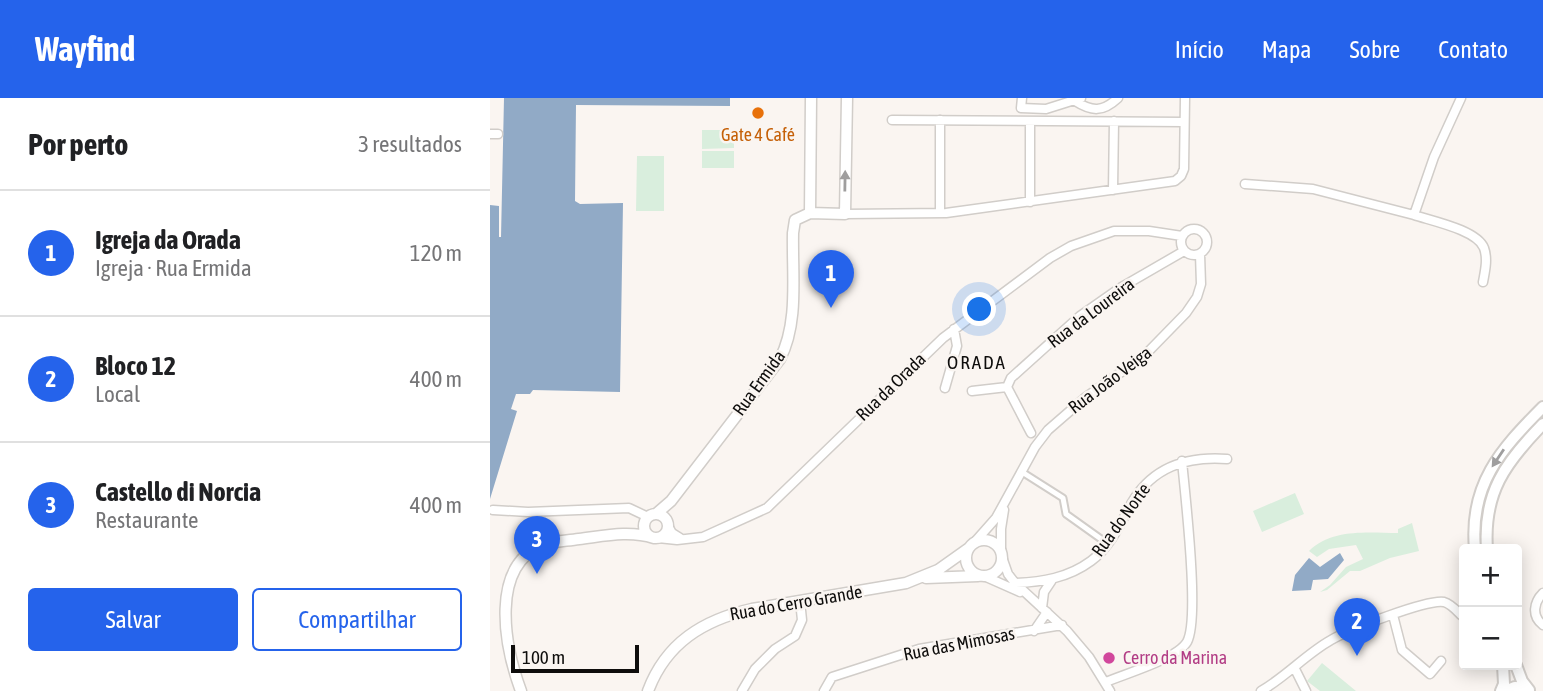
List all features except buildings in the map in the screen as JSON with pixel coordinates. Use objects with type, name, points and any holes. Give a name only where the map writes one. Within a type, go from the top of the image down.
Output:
[{"type":"main road","points":[[1474,544],[1473,530],[1477,503],[1485,479],[1500,452],[1543,407]]},
{"type":"main road","points":[[1486,544],[1485,529],[1489,504],[1497,480],[1512,457],[1543,424]]},
{"type":"main road","points":[[1503,670],[1503,691],[1515,687],[1530,691]]},
{"type":"main road","points":[[1518,670],[1530,691]]},
{"type":"street","points":[[811,98],[810,213],[845,214],[940,213],[1175,181],[1184,169],[1185,98]]},
{"type":"street","points":[[845,214],[847,98]]},
{"type":"street","points":[[1022,98],[1021,108],[1046,109],[1078,99],[1087,108],[1094,110],[1107,108],[1118,98]]},
{"type":"street","points":[[1414,215],[1434,157],[1461,98]]},
{"type":"street","points":[[892,120],[1184,122]]},
{"type":"street","points":[[940,120],[940,213]]},
{"type":"street","points":[[1030,121],[1030,202]]},
{"type":"street","points":[[1114,121],[1114,190]]},
{"type":"street","points":[[1245,184],[1313,189],[1358,199],[1469,234],[1480,242],[1486,258],[1483,282]]},
{"type":"street","name":"Rua Ermida","points":[[671,501],[785,349],[792,327],[795,220],[810,213]]},
{"type":"street","points":[[1191,229],[1199,230],[1205,234],[1207,246],[1200,254],[1190,255],[1184,251],[1181,244],[1182,236],[1191,229]]},
{"type":"street","name":"Rua da Orada","points":[[656,538],[703,537],[767,508],[912,366],[954,329],[1050,258],[1083,240],[1123,231],[1149,231],[1182,236]]},
{"type":"street","name":"Rua da Loureira","points":[[1007,387],[1011,378],[1080,316],[1120,288],[1184,251]]},
{"type":"street","name":"Rua João Veiga","points":[[1006,503],[1035,447],[1048,430],[1063,415],[1144,356],[1186,313],[1197,298],[1201,284],[1200,254]]},
{"type":"street","points":[[945,388],[957,346],[954,329]]},
{"type":"street","points":[[972,391],[1007,387],[1031,433]]},
{"type":"street","name":"Rua do Norte","points":[[1015,583],[1052,580],[1092,561],[1108,544],[1145,485],[1162,470],[1182,461],[1208,457],[1227,459]]},
{"type":"street","points":[[1105,682],[1171,655],[1186,643],[1192,625],[1192,593],[1182,461]]},
{"type":"street","points":[[1022,472],[1063,498],[1066,514],[1108,544]]},
{"type":"street","points":[[629,533],[671,501]]},
{"type":"street","points":[[521,691],[506,651],[499,622],[501,592],[510,570],[522,557],[541,545],[629,533],[656,538],[664,535],[671,501]]},
{"type":"street","points":[[1006,503],[966,553],[967,565],[974,574],[1027,596]]},
{"type":"street","points":[[922,578],[982,576],[995,573],[1002,563],[1001,530],[1006,503]]},
{"type":"street","points":[[493,510],[528,512],[633,509],[650,518],[664,517],[679,538],[686,539]]},
{"type":"street","points":[[650,518],[647,533],[656,538]]},
{"type":"street","points":[[971,546],[987,540],[996,544],[1008,574],[1027,596],[1062,625],[1089,657],[1110,691]]},
{"type":"street","name":"Rua do Cerro Grande","points":[[648,691],[660,665],[677,645],[707,623],[727,614],[906,583],[922,578],[971,546]]},
{"type":"street","points":[[1034,631],[1044,610],[1044,592],[1052,580]]},
{"type":"street","points":[[1543,593],[1536,600],[1535,608],[1535,615],[1543,625]]},
{"type":"street","points":[[742,691],[755,669],[775,649],[795,636],[802,620],[800,601]]},
{"type":"street","points":[[1261,691],[1295,669],[1331,640],[1393,615],[1441,601],[1448,603],[1459,613]]},
{"type":"street","points":[[1393,615],[1402,650],[1430,674],[1441,661]]},
{"type":"street","name":"Rua das Mimosas","points":[[824,691],[832,677],[919,649],[1062,625]]},
{"type":"street","points":[[1295,669],[1306,691]]},
{"type":"green space","points":[[702,130],[734,130],[734,148],[702,149]]},
{"type":"green space","points":[[702,151],[734,151],[734,168],[702,168]]},
{"type":"green space","points":[[637,156],[664,156],[664,211],[636,211]]},
{"type":"green space","points":[[1295,493],[1304,514],[1262,532],[1253,511]]},
{"type":"green space","points":[[1412,523],[1419,551],[1390,558],[1360,571],[1350,571],[1327,590],[1320,592],[1346,567],[1363,559],[1356,545],[1329,549],[1317,557],[1309,551],[1318,544],[1329,538],[1351,533],[1398,533],[1398,529]]},
{"type":"green space","points":[[1322,663],[1356,691],[1320,691],[1307,681]]},
{"type":"water","points":[[504,98],[730,98],[730,106],[576,105],[575,201],[580,204],[623,203],[620,392],[533,390],[530,394],[516,394],[511,409],[517,411],[490,499],[490,205],[499,206],[501,237]]},
{"type":"water","points":[[1340,553],[1344,560],[1328,579],[1313,580],[1311,590],[1292,591],[1295,575],[1309,558],[1320,567]]},
{"type":"place","name":"Gate 4 Café","points":[[758,113]]},
{"type":"place","name":"Igreja da Orada","points":[[831,308]]},
{"type":"place","name":"Castello di Norcia","points":[[537,574]]},
{"type":"place","name":"Bloco 12","points":[[1357,656]]},
{"type":"place","name":"Cerro da Marina","points":[[1109,658]]},
{"type":"district","name":"ORADA","points":[[977,362]]}]
